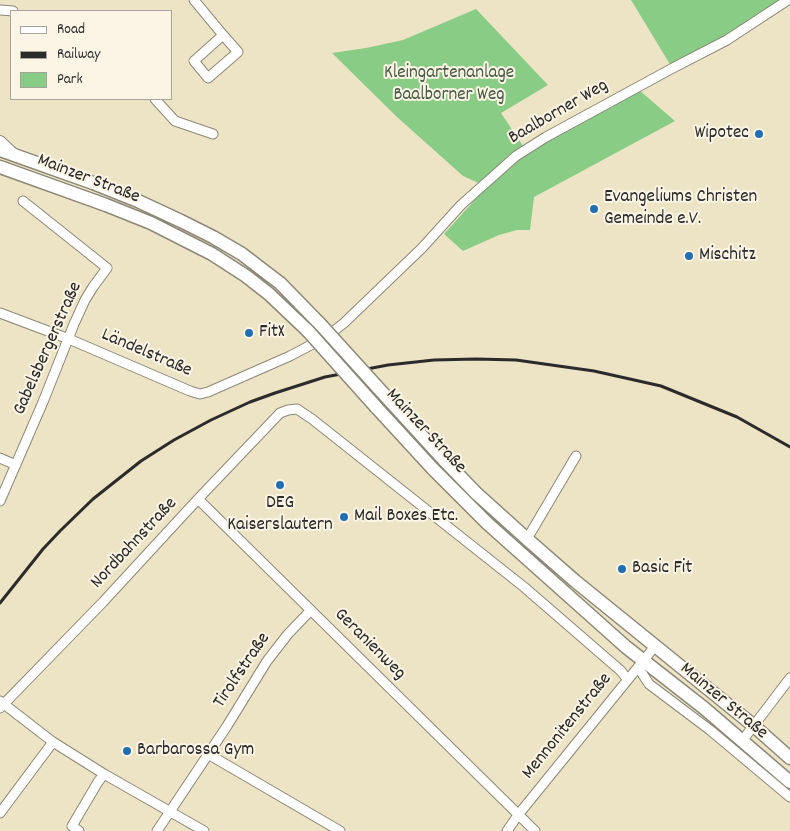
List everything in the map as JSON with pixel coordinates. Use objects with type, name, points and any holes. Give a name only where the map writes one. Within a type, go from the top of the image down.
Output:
[{"type":"main road","name":"Mainzer Straße","points":[[0,150],[138,201],[213,237],[242,254],[274,279],[310,313],[470,486],[527,539],[754,726],[790,758]]},
{"type":"main road","name":"Mainzer Straße","points":[[0,167],[106,205],[151,224],[212,254],[254,282],[308,331],[432,469],[487,523],[640,664],[704,708],[790,782]]},
{"type":"street","points":[[194,0],[238,52],[208,78],[194,61],[223,35]]},
{"type":"street","name":"Baalborner Weg","points":[[305,348],[326,337],[344,323],[422,248],[461,205],[516,156],[546,137],[727,40],[788,0]]},
{"type":"street","points":[[155,100],[175,121],[212,134]]},
{"type":"street","points":[[0,141],[16,155]]},
{"type":"street","name":"Gabelsbergerstraße","points":[[0,501],[85,300],[107,268],[23,201]]},
{"type":"street","name":"Ländelstraße","points":[[0,312],[200,394],[305,348]]},
{"type":"street","name":"Nordbahnstraße","points":[[1,704],[102,602],[280,413],[297,409],[524,587],[621,671],[627,679]]},
{"type":"street","points":[[527,539],[576,456]]},
{"type":"street","points":[[0,458],[16,465]]},
{"type":"street","name":"Geranienweg","points":[[198,499],[535,831]]},
{"type":"street","name":"Tirolfstraße","points":[[158,831],[267,661],[288,634],[311,610]]},
{"type":"street","name":"Mennonitenstraße","points":[[508,831],[518,814],[656,645]]},
{"type":"street","name":"Mainzer Straße","points":[[640,664],[649,684],[710,730],[790,797]]},
{"type":"street","points":[[742,741],[790,678]]},
{"type":"street","points":[[1,704],[53,742],[104,774],[204,831]]},
{"type":"street","points":[[0,814],[53,742]]},
{"type":"street","points":[[208,754],[340,831]]},
{"type":"street","points":[[78,831],[72,826],[104,774]]},
{"type":"green space","points":[[631,0],[782,0],[725,37],[671,66]]},
{"type":"green space","name":"Kleingartenanlage Baalborner Weg","points":[[476,9],[548,85],[501,113],[523,146],[510,154],[481,184],[463,176],[397,117],[332,53],[403,40]]},
{"type":"green space","name":"Kleingartenanlage Baalborner Weg","points":[[639,90],[675,121],[534,197],[530,230],[517,230],[499,235],[463,251],[444,234],[480,194],[513,163],[533,148]]},
{"type":"railway","points":[[0,603],[43,549],[60,531],[93,499],[141,461],[174,440],[250,402],[325,377],[388,365],[434,360],[476,359],[516,360],[594,371],[661,386],[737,417],[790,447]]},
{"type":"place","name":"Wipotec","points":[[759,134]]},
{"type":"place","name":"Evangeliums Christen Gemeinde e.V.","points":[[594,209]]},
{"type":"place","name":"Mischitz","points":[[689,256]]},
{"type":"place","name":"FitX","points":[[249,333]]},
{"type":"place","name":"DEG Kaiserslautern","points":[[280,485]]},
{"type":"place","name":"Mail Boxes Etc.","points":[[344,517]]},
{"type":"place","name":"Basic Fit","points":[[622,569]]},
{"type":"place","name":"Barbarossa Gym","points":[[127,751]]}]
